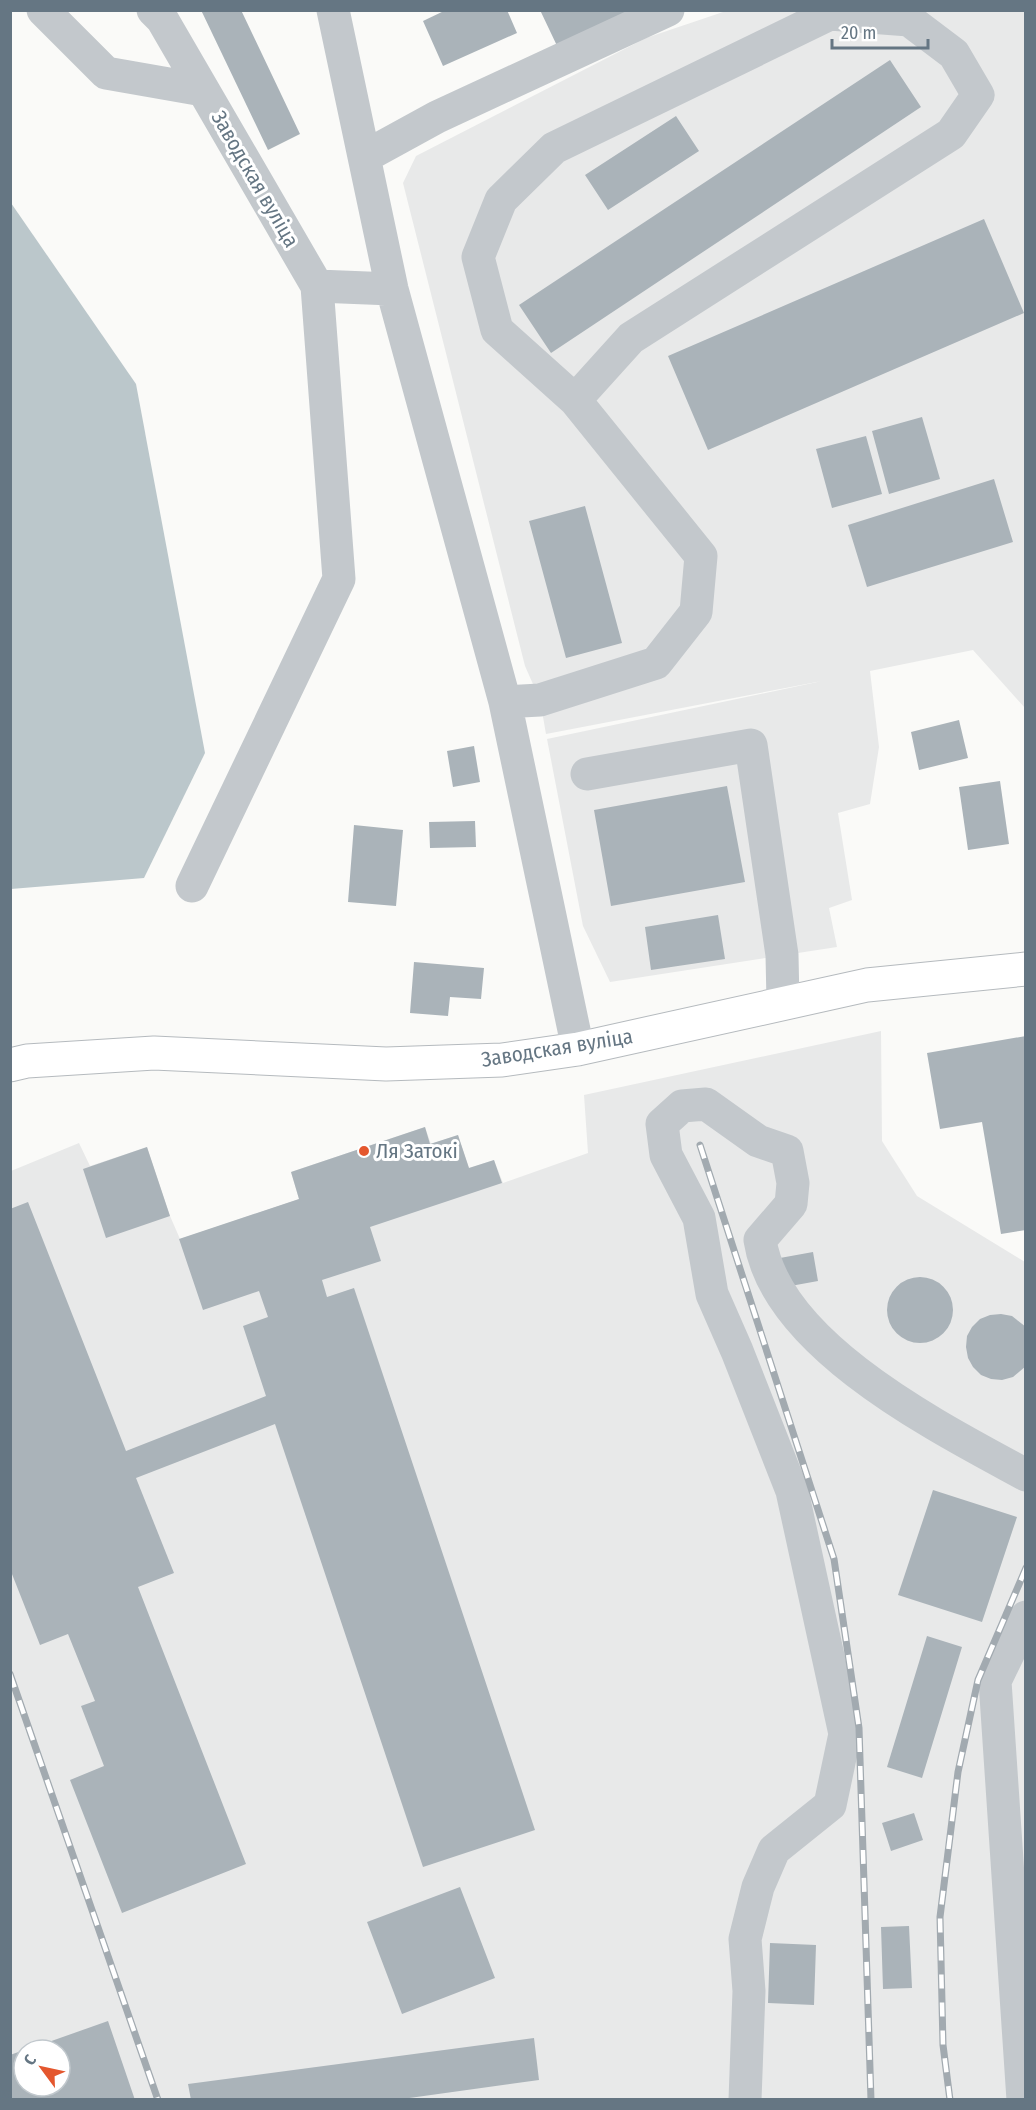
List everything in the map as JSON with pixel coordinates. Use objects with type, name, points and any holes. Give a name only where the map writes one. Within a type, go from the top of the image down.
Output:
[{"type":"main road","name":"Заводская вуліца","points":[[10,1065],[27,1061],[154,1053],[386,1064],[502,1060],[578,1049],[867,985],[1026,969]]},
{"type":"street","points":[[43,10],[106,73],[203,90]]},
{"type":"street","name":"Заводская вуліца","points":[[153,10],[162,19],[317,286]]},
{"type":"street","points":[[333,10],[392,289],[505,702],[578,1049]]},
{"type":"street","points":[[364,157],[436,117],[668,10]]},
{"type":"street","points":[[505,702],[540,700],[656,663],[696,612],[701,556],[575,400],[497,330],[478,257],[501,200],[554,148],[830,14],[909,20],[954,54],[978,95],[951,134],[631,338],[575,400]]},
{"type":"street","points":[[192,886],[339,579],[317,286],[392,289]]},
{"type":"street","points":[[586,774],[751,745],[782,955],[783,1002]]},
{"type":"street","points":[[745,2100],[749,1991],[744,1939],[758,1887],[774,1850],[830,1805],[845,1734],[792,1491],[737,1351],[711,1294],[699,1218],[666,1155],[662,1124],[682,1106],[706,1104],[758,1141],[787,1151],[794,1184],[791,1204],[760,1240],[763,1256],[785,1301],[817,1338],[866,1378],[939,1428],[1026,1475]]},
{"type":"street","points":[[1023,2100],[995,1681],[1026,1617]]},
{"type":"shaded area","points":[[726,11],[1025,11],[1025,708],[973,650],[870,671],[879,747],[870,804],[838,813],[852,900],[829,908],[837,947],[610,982],[583,926],[547,739],[822,681],[546,734],[540,700],[525,666],[403,183],[416,156],[646,38]]},
{"type":"shaded area","points":[[11,203],[136,384],[205,753],[144,878],[11,889]]},
{"type":"shaded area","points":[[881,1031],[882,1141],[917,1196],[1025,1262],[1025,2099],[11,2100],[11,1171],[79,1143],[90,1166],[147,1147],[180,1239],[299,1199],[291,1172],[425,1127],[431,1144],[458,1135],[469,1168],[494,1160],[503,1183],[588,1153],[584,1095]]},
{"type":"building","points":[[201,10],[241,10],[300,134],[268,150]]},
{"type":"building","points":[[446,10],[507,10],[517,33],[443,66],[423,21]]},
{"type":"building","points":[[540,10],[643,10],[559,50]]},
{"type":"building","points":[[890,60],[921,107],[551,353],[519,305]]},
{"type":"building","points":[[676,116],[699,151],[608,210],[585,175]]},
{"type":"building","points":[[984,219],[1024,313],[708,450],[668,356]]},
{"type":"building","points":[[922,417],[940,479],[889,494],[872,431]]},
{"type":"building","points":[[866,436],[882,494],[832,508],[816,449]]},
{"type":"building","points":[[994,479],[1013,542],[867,587],[848,525]]},
{"type":"building","points":[[585,506],[622,643],[566,658],[529,521]]},
{"type":"building","points":[[959,720],[968,758],[919,770],[911,732]]},
{"type":"building","points":[[474,746],[480,782],[453,787],[447,751]]},
{"type":"building","points":[[1000,781],[1009,844],[968,850],[959,787]]},
{"type":"building","points":[[727,786],[745,882],[611,906],[594,810]]},
{"type":"building","points":[[475,821],[476,847],[430,848],[429,822]]},
{"type":"building","points":[[354,825],[403,830],[396,906],[348,902]]},
{"type":"building","points":[[718,915],[725,959],[651,970],[645,927]]},
{"type":"building","points":[[414,962],[484,968],[481,999],[450,997],[448,1016],[410,1013]]},
{"type":"building","points":[[1026,1036],[1026,1230],[1001,1234],[982,1122],[940,1129],[927,1053]]},
{"type":"building","points":[[425,1127],[430,1144],[458,1135],[469,1168],[494,1160],[502,1183],[370,1227],[381,1261],[322,1280],[327,1297],[354,1288],[535,1830],[423,1867],[275,1424],[136,1478],[174,1573],[138,1587],[246,1864],[122,1913],[70,1780],[104,1766],[81,1706],[95,1701],[68,1634],[40,1645],[10,1569],[10,1209],[28,1202],[126,1451],[266,1396],[243,1326],[268,1317],[259,1291],[203,1310],[179,1239],[299,1199],[291,1172]]},
{"type":"building","points":[[147,1147],[170,1216],[106,1238],[83,1169]]},
{"type":"building","points":[[813,1252],[818,1281],[785,1287],[780,1258]]},
{"type":"building","points":[[920,1277],[933,1280],[943,1287],[950,1297],[953,1310],[950,1323],[943,1333],[933,1340],[920,1343],[907,1340],[897,1333],[890,1323],[887,1310],[890,1297],[897,1287],[907,1280]]},
{"type":"building","points":[[1001,1314],[1012,1316],[1026,1327],[1026,1366],[1013,1377],[1002,1380],[981,1375],[968,1358],[966,1347],[967,1336],[980,1319]]},
{"type":"building","points":[[933,1490],[1017,1517],[982,1622],[898,1595]]},
{"type":"building","points":[[927,1636],[962,1647],[922,1778],[887,1767]]},
{"type":"building","points":[[914,1813],[923,1840],[891,1851],[882,1823]]},
{"type":"building","points":[[460,1887],[495,1978],[402,2014],[367,1922]]},
{"type":"building","points":[[909,1926],[912,1988],[883,1989],[881,1927]]},
{"type":"building","points":[[770,1943],[816,1945],[814,2005],[768,2003]]},
{"type":"building","points":[[108,2021],[135,2100],[10,2100],[10,2055],[12,2054],[12,2098],[72,2098],[72,2038],[60,2038]]},
{"type":"building","points":[[534,2038],[539,2080],[395,2100],[191,2100],[188,2084]]},
{"type":"railway","points":[[700,1145],[834,1559],[859,1728],[871,2100]]},
{"type":"railway","points":[[950,2100],[943,2045],[940,1917],[958,1772],[978,1680],[1026,1568]]},
{"type":"railway","points":[[10,1674],[158,2100]]},
{"type":"place","name":"Ля Затокі","points":[[364,1151]]}]
